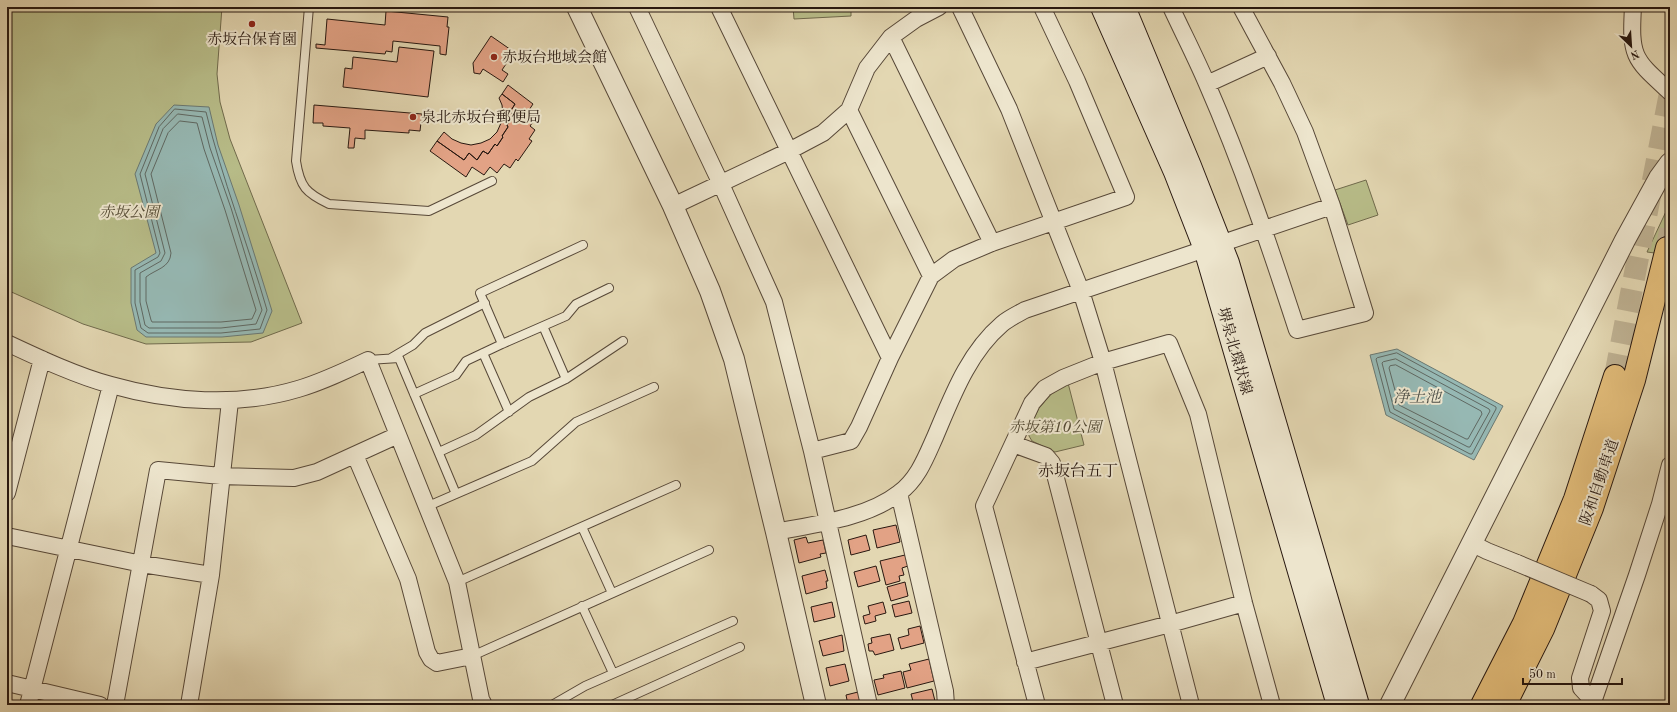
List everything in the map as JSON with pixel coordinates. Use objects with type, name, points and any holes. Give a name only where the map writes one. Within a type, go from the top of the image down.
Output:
[{"type":"highway","name":"阪和自動車道","points":[[1505,705],[1543,629],[1592,508],[1634,380],[1667,248]]},
{"type":"highway","name":"阪和自動車道","points":[[1482,705],[1524,623],[1572,506],[1615,376]]},
{"type":"main road","name":"堺泉北環状線","points":[[1102,7],[1175,172],[1212,246],[1230,270],[1358,705]]},
{"type":"main road","name":"堺泉北環状線","points":[[1124,7],[1190,166],[1338,705]]},
{"type":"street","points":[[577,7],[673,206],[710,291],[734,359],[816,705]]},
{"type":"street","points":[[636,7],[721,184],[774,302],[812,451],[869,705]]},
{"type":"street","points":[[719,7],[890,358]]},
{"type":"street","points":[[673,206],[824,133],[849,110],[867,68],[891,37],[916,19],[939,7]]},
{"type":"street","points":[[960,7],[1009,109],[1055,221],[1081,291],[1103,362],[1191,705]]},
{"type":"street","points":[[812,451],[851,441],[859,428],[890,358],[931,276],[954,259],[992,243],[1126,197],[1077,82],[1042,7]]},
{"type":"street","points":[[1171,7],[1208,84],[1264,230],[1297,330],[1365,313],[1332,206],[1306,132],[1268,56],[1241,7]]},
{"type":"street","points":[[1633,7],[1631,34],[1634,51],[1640,63],[1670,92]]},
{"type":"street","points":[[891,37],[992,243]]},
{"type":"street","points":[[1208,84],[1268,56]]},
{"type":"street","points":[[849,110],[931,276]]},
{"type":"street","points":[[1390,705],[1625,240],[1659,178],[1670,163]]},
{"type":"street","points":[[776,532],[827,522],[876,507],[899,493],[910,484],[922,466],[960,380],[980,346],[1003,323],[1026,310],[1332,206]]},
{"type":"street","points":[[7,343],[42,359],[111,385],[173,398],[230,401],[297,390],[328,379],[368,360],[457,582],[481,699],[484,705]]},
{"type":"street","points":[[1037,705],[984,506],[1032,403],[1045,388],[1063,378],[1103,362],[1169,343],[1198,414],[1244,603],[1272,705]]},
{"type":"street","points":[[7,494],[42,359]]},
{"type":"street","points":[[28,705],[111,385]]},
{"type":"street","points":[[189,705],[211,575],[230,401]]},
{"type":"street","points":[[115,705],[158,470],[221,476],[294,478],[317,472],[398,435]]},
{"type":"street","points":[[1013,444],[1046,456],[1052,463],[1115,705]]},
{"type":"street","points":[[355,455],[408,580],[427,652],[431,659],[437,662],[472,656]]},
{"type":"street","points":[[1593,703],[1638,575],[1660,504],[1670,465]]},
{"type":"street","points":[[899,493],[945,691],[946,705]]},
{"type":"street","points":[[7,536],[142,564],[211,575]]},
{"type":"street","points":[[1471,543],[1591,594],[1599,600],[1602,611],[1580,678],[1581,688],[1593,703]]},
{"type":"street","points":[[1025,662],[1244,603]]},
{"type":"street","points":[[7,684],[100,705]]},
{"type":"lane","points":[[309,7],[296,161],[298,176],[305,188],[315,197],[329,204],[429,211],[492,181]]},
{"type":"lane","points":[[502,344],[480,293],[584,245]]},
{"type":"lane","points":[[414,394],[456,375],[466,361],[566,316],[576,304],[609,288]]},
{"type":"lane","points":[[389,359],[413,345],[425,333],[485,303]]},
{"type":"lane","points":[[543,326],[566,379]]},
{"type":"lane","points":[[438,452],[476,435],[529,397],[566,379],[622,341]]},
{"type":"lane","points":[[483,353],[509,412]]},
{"type":"lane","points":[[368,360],[399,358],[456,494]]},
{"type":"lane","points":[[426,507],[532,461],[576,422],[654,387]]},
{"type":"lane","points":[[457,582],[676,485]]},
{"type":"lane","points":[[582,527],[612,593]]},
{"type":"lane","points":[[472,656],[709,550]]},
{"type":"lane","points":[[582,606],[613,673]]},
{"type":"lane","points":[[552,705],[585,686],[733,620]]},
{"type":"lane","points":[[612,705],[740,647]]},
{"type":"green space","name":"赤坂公園","points":[[7,7],[222,7],[217,74],[220,102],[230,139],[302,323],[251,342],[146,344],[83,324],[7,290]]},
{"type":"green space","points":[[793,7],[851,7],[851,16],[794,19]]},
{"type":"green space","points":[[1366,180],[1378,215],[1348,225],[1335,190]]},
{"type":"green space","points":[[1670,203],[1670,255],[1647,252]]},
{"type":"green space","name":"赤坂第10公園","points":[[1068,383],[1084,445],[1055,452],[1032,441],[1028,431],[1039,408],[1050,395]]},
{"type":"water","points":[[174,105],[209,107],[218,145],[239,205],[272,311],[263,333],[222,337],[146,337],[137,330],[131,303],[131,268],[156,253],[135,174],[156,124]]},
{"type":"water","name":"浄土池","points":[[1397,349],[1503,406],[1474,460],[1386,415],[1370,355]]},
{"type":"building","points":[[386,11],[448,17],[447,27],[449,27],[446,55],[440,54],[440,46],[393,41],[392,52],[386,51],[385,54],[316,48],[316,44],[325,45],[327,19],[385,25]]},
{"type":"building","name":"赤坂台地域会館","points":[[491,36],[514,52],[502,70],[508,74],[503,82],[483,69],[480,74],[474,73],[473,63]]},
{"type":"building","points":[[399,47],[434,51],[428,97],[343,87],[345,68],[352,69],[353,57],[397,62]]},
{"type":"building","points":[[508,85],[533,104],[527,113],[535,119],[530,126],[535,130],[529,139],[532,141],[518,161],[516,159],[510,168],[504,164],[497,173],[490,167],[484,175],[472,167],[466,177],[430,151],[437,141],[464,160],[469,153],[477,160],[483,151],[488,154],[495,144],[497,146],[503,137],[502,136],[508,127],[507,125],[514,115],[510,112],[515,104],[502,94]]},
{"type":"building","points":[[502,94],[515,104],[510,112],[514,115],[507,125],[508,127],[497,146],[495,144],[488,154],[483,151],[477,160],[469,153],[464,160],[437,141],[444,132],[452,139],[471,145],[490,139],[497,132],[501,123],[503,114],[502,105],[499,98]]},
{"type":"building","points":[[314,105],[422,114],[420,131],[409,130],[409,133],[365,130],[365,139],[355,138],[354,148],[348,148],[350,128],[323,126],[323,123],[313,123]]},
{"type":"building","points":[[896,525],[900,542],[877,548],[873,530]]},
{"type":"building","points":[[866,535],[870,550],[851,555],[848,540]]},
{"type":"building","points":[[806,537],[808,543],[823,540],[826,553],[820,554],[821,557],[799,563],[794,540]]},
{"type":"building","points":[[905,555],[908,566],[902,568],[904,575],[899,576],[900,581],[886,585],[880,561]]},
{"type":"building","points":[[876,566],[880,581],[858,587],[854,572]]},
{"type":"building","points":[[825,570],[828,581],[826,581],[827,588],[806,594],[802,576]]},
{"type":"building","points":[[905,582],[908,596],[891,601],[887,587]]},
{"type":"building","points":[[909,601],[912,613],[895,617],[892,605]]},
{"type":"building","points":[[832,602],[835,617],[814,622],[811,607]]},
{"type":"building","points":[[883,602],[886,613],[875,616],[876,621],[865,624],[863,616],[870,614],[868,606]]},
{"type":"building","points":[[920,626],[924,643],[901,649],[898,638],[909,635],[908,629]]},
{"type":"building","points":[[890,634],[894,650],[875,655],[873,651],[869,651],[868,644],[872,643],[871,638]]},
{"type":"building","points":[[842,635],[844,651],[823,656],[819,641]]},
{"type":"building","points":[[929,659],[934,681],[907,688],[903,672],[911,670],[909,664]]},
{"type":"building","points":[[845,664],[849,681],[830,686],[826,668]]},
{"type":"building","points":[[901,671],[905,688],[878,695],[874,680],[884,678],[883,675]]},
{"type":"building","points":[[932,689],[936,705],[914,705],[911,694]]},
{"type":"building","points":[[858,692],[861,705],[848,705],[846,695]]},
{"type":"building","points":[[908,701],[909,705],[892,705]]},
{"type":"tunnel","points":[[1615,376],[1670,93]]},
{"type":"tunnel","points":[[1667,248],[1670,229]]},
{"type":"place","name":"赤坂台保育園","points":[[252,24]]},
{"type":"place","name":"赤坂台地域会館","points":[[494,57]]},
{"type":"place","name":"泉北赤坂台郵便局","points":[[413,117]]},
{"type":"district","name":"赤坂台五丁","points":[[1078,470]]}]
